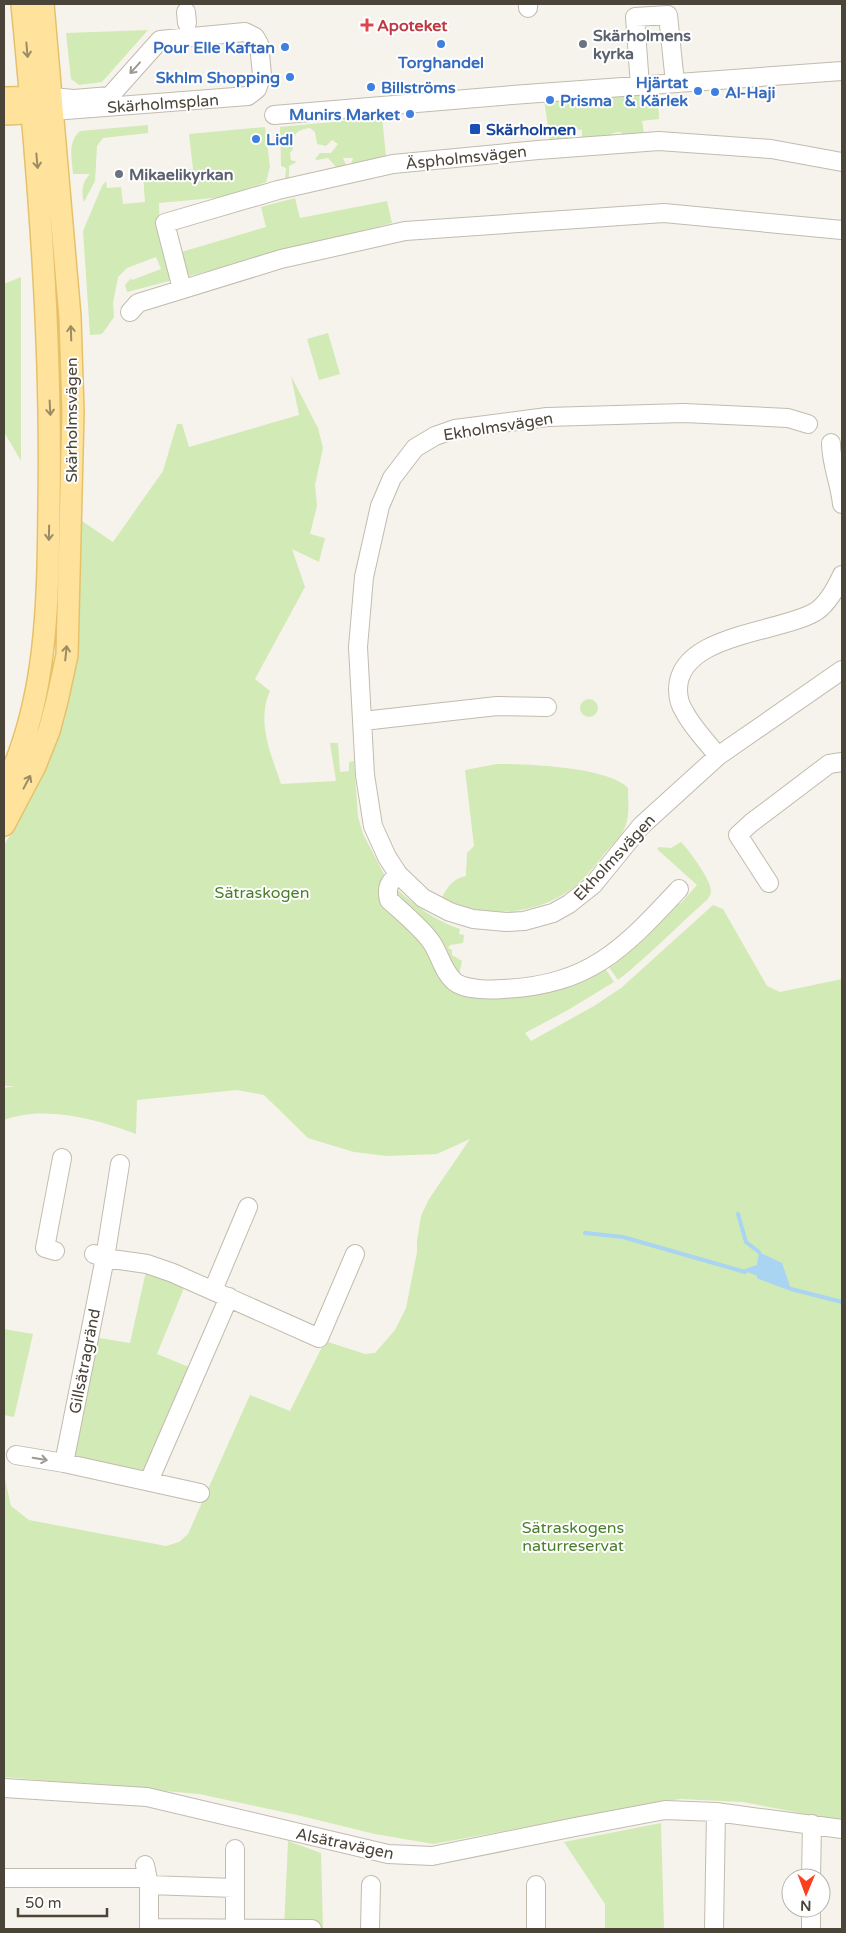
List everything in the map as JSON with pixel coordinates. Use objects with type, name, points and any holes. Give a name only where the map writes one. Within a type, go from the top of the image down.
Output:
[{"type":"main road","name":"Skärholmsvägen","points":[[4,824],[35,766],[49,730],[58,701],[67,655],[72,422],[70,317],[42,105],[22,4]]},
{"type":"main road","name":"Skärholmsvägen","points":[[4,789],[20,754],[36,697],[46,609],[50,418],[42,234],[43,4]]},
{"type":"main road","points":[[4,98],[42,105]]},
{"type":"main road","points":[[4,114],[42,105]]},
{"type":"street","points":[[640,86],[635,17],[668,14],[675,83]]},
{"type":"street","name":"Skärholmsplan","points":[[245,32],[254,37],[259,44],[262,75],[257,90],[248,96],[42,105],[74,99],[110,96],[160,40],[245,32]]},
{"type":"street","points":[[274,115],[842,71]]},
{"type":"street","name":"Äspholmsvägen","points":[[182,289],[165,223],[278,190],[393,164],[659,141],[771,149],[842,162]]},
{"type":"street","points":[[130,312],[138,304],[281,259],[405,231],[664,213],[842,230]]},
{"type":"street","name":"Ekholmsvägen","points":[[808,424],[788,418],[684,413],[546,417],[455,430],[435,436],[415,448],[392,478],[380,506],[364,577],[358,647],[365,775],[370,811],[378,840],[398,874],[424,898],[450,912],[492,922],[524,921],[553,913],[569,904],[593,885],[641,826],[718,756],[842,670]]},
{"type":"street","points":[[831,443],[831,457],[842,504]]},
{"type":"street","points":[[718,756],[683,711],[678,694],[678,682],[682,671],[697,654],[718,643],[793,621],[816,611],[836,588],[842,575]]},
{"type":"street","points":[[363,721],[497,706],[547,707]]},
{"type":"street","points":[[768,883],[738,835],[829,764],[842,762]]},
{"type":"street","points":[[398,874],[388,883],[389,900],[431,941],[445,970],[454,981],[463,986],[489,990],[535,987],[568,979],[612,955],[637,934],[679,889]]},
{"type":"street","points":[[54,1251],[45,1248],[62,1158]]},
{"type":"street","name":"Gillsätragränd","points":[[64,1463],[99,1256],[120,1164]]},
{"type":"street","points":[[213,1290],[248,1207]]},
{"type":"street","points":[[99,1256],[147,1264],[230,1297],[319,1338],[355,1254]]},
{"type":"street","points":[[149,1481],[230,1297]]},
{"type":"street","points":[[16,1455],[64,1463],[200,1493]]},
{"type":"street","name":"Alsätravägen","points":[[4,1788],[147,1797],[388,1854],[432,1856],[666,1810],[716,1812],[842,1829]]},
{"type":"street","points":[[714,1929],[716,1812]]},
{"type":"street","points":[[811,1868],[812,1824]]},
{"type":"street","points":[[235,1850],[235,1928]]},
{"type":"street","points":[[4,1878],[147,1876],[235,1888]]},
{"type":"street","points":[[147,1876],[149,1928],[312,1929]]},
{"type":"street","points":[[370,1929],[371,1885]]},
{"type":"street","points":[[536,1886],[536,1929]]},
{"type":"green space","points":[[148,30],[102,82],[79,85],[71,79],[66,33]]},
{"type":"green space","points":[[658,93],[659,119],[642,121],[645,139],[624,139],[621,132],[613,133],[608,139],[591,140],[582,137],[582,130],[574,129],[566,142],[550,142],[544,99]]},
{"type":"green space","points":[[382,117],[386,156],[380,163],[354,168],[351,164],[353,158],[343,158],[346,165],[344,170],[337,168],[328,158],[315,159],[320,153],[331,153],[338,144],[332,140],[326,146],[317,144],[315,132],[310,128],[301,130],[294,136],[293,149],[290,153],[291,160],[297,162],[289,166],[289,181],[285,180],[286,168],[281,166],[280,127]]},
{"type":"green space","points":[[148,125],[148,133],[103,138],[97,146],[95,181],[84,202],[83,187],[85,180],[90,174],[73,174],[71,151],[73,141],[80,131]]},
{"type":"green space","points":[[265,127],[270,167],[266,182],[224,197],[159,203],[160,235],[181,252],[266,227],[261,207],[295,198],[300,218],[387,201],[392,223],[127,292],[125,285],[131,278],[132,280],[161,269],[156,257],[127,268],[118,277],[113,303],[114,317],[102,334],[90,335],[83,231],[102,186],[106,181],[107,188],[121,187],[123,204],[145,202],[143,174],[193,169],[189,134]]},
{"type":"green space","points":[[21,277],[21,461],[4,432],[4,284]]},
{"type":"green space","points":[[328,333],[340,374],[319,380],[307,339]]},
{"type":"green space","points":[[291,376],[318,428],[323,448],[315,485],[317,506],[310,534],[325,538],[319,562],[292,549],[305,587],[255,679],[270,691],[264,714],[269,750],[281,784],[336,781],[330,743],[338,743],[340,772],[349,771],[349,762],[354,761],[358,817],[363,834],[384,874],[381,881],[459,991],[603,965],[614,982],[525,1033],[531,1041],[594,1006],[621,988],[713,905],[723,909],[767,986],[780,992],[842,979],[842,1821],[743,1802],[680,1799],[433,1844],[375,1834],[199,1794],[4,1777],[4,1479],[11,1506],[29,1520],[166,1546],[179,1542],[188,1534],[250,1395],[290,1411],[325,1341],[365,1354],[375,1353],[395,1330],[406,1308],[417,1252],[421,1216],[429,1199],[470,1139],[437,1154],[387,1156],[354,1152],[308,1138],[264,1095],[237,1090],[137,1100],[136,1134],[104,1123],[53,1114],[20,1116],[4,1120],[4,1088],[15,1086],[4,1086],[4,845],[18,823],[51,755],[76,517],[113,542],[163,471],[177,424],[182,424],[189,447],[299,415]]},
{"type":"green space","points":[[589,699],[596,701],[598,708],[596,715],[589,717],[582,715],[580,708],[582,701]]},
{"type":"green space","points":[[497,764],[546,766],[585,771],[603,775],[618,781],[628,788],[628,813],[624,830],[584,878],[556,899],[540,905],[507,912],[473,909],[442,897],[452,883],[466,876],[467,853],[474,846],[465,770]]},
{"type":"green space","points":[[681,842],[704,873],[711,891],[708,899],[618,980],[606,963],[671,906],[681,903],[697,885],[657,849],[659,847],[671,848]]},
{"type":"green space","points":[[395,887],[425,912],[460,929],[459,934],[464,935],[463,943],[450,945],[448,948],[452,950],[452,955],[462,961],[459,975],[398,898]]},
{"type":"green space","points":[[146,1271],[186,1283],[157,1354],[194,1369],[148,1474],[71,1456],[93,1337],[130,1343]]},
{"type":"green space","points":[[4,1329],[33,1334],[14,1417],[4,1415]]},
{"type":"green space","points":[[661,1823],[664,1929],[605,1929],[605,1904],[564,1842]]},
{"type":"green space","points":[[288,1841],[321,1853],[323,1929],[284,1929]]},
{"type":"water","points":[[759,1252],[782,1263],[791,1289],[742,1270],[757,1265]]},
{"type":"waterway","points":[[738,1214],[746,1242],[759,1252]]},
{"type":"waterway","points":[[585,1233],[623,1237],[745,1272]]},
{"type":"waterway","points":[[759,1277],[791,1289],[842,1302]]},
{"type":"place","name":"Apoteket","points":[[367,25]]},
{"type":"place","name":"Torghandel","points":[[441,44]]},
{"type":"place","name":"Skärholmens kyrka","points":[[583,44]]},
{"type":"place","name":"Pour Elle Kaftan","points":[[285,47]]},
{"type":"place","name":"Skhlm Shopping","points":[[290,77]]},
{"type":"place","name":"Billströms","points":[[371,87]]},
{"type":"place","name":"Hjärtat & Kärlek","points":[[698,91]]},
{"type":"place","name":"Al-Haji","points":[[715,92]]},
{"type":"place","name":"Prisma","points":[[550,100]]},
{"type":"place","name":"Munirs Market","points":[[410,114]]},
{"type":"place","name":"Skärholmen","points":[[475,129]]},
{"type":"place","name":"Lidl","points":[[256,139]]},
{"type":"place","name":"Mikaelikyrkan","points":[[119,174]]},
{"type":"park label","name":"Sätraskogen","points":[[262,892]]},
{"type":"park label","name":"Sätraskogens naturreservat","points":[[573,1536]]}]
